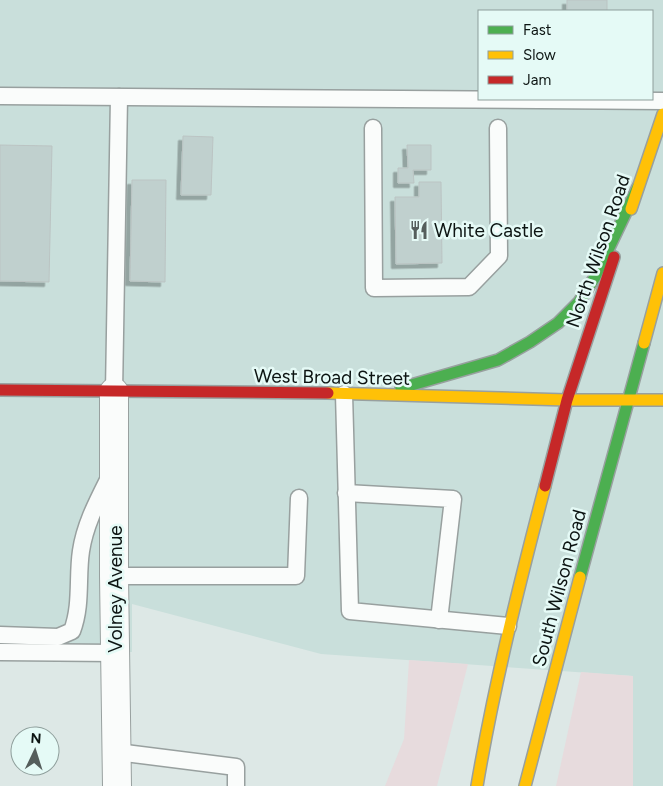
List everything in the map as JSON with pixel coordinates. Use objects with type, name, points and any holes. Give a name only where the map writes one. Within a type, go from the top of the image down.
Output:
[{"type":"main road","name":"North Wilson Road","points":[[567,400],[600,296],[663,114]]},
{"type":"main road","points":[[376,395],[498,360],[558,323],[579,302],[594,277],[638,187]]},
{"type":"main road","points":[[628,399],[663,273]]},
{"type":"main road","name":"West Broad Street","points":[[0,390],[284,392],[567,400],[663,400]]},
{"type":"main road","name":"South Wilson Road","points":[[525,786],[628,399]]},
{"type":"main road","name":"South Wilson Road","points":[[477,786],[508,626],[567,400]]},
{"type":"street","name":"Volney Avenue","points":[[114,392],[117,786]]},
{"type":"lane","points":[[0,96],[478,100]]},
{"type":"lane","points":[[114,392],[119,97]]},
{"type":"lane","points":[[527,100],[663,101]]},
{"type":"lane","points":[[373,128],[374,288],[469,287],[499,256],[498,128]]},
{"type":"lane","points":[[344,394],[350,611],[508,626]]},
{"type":"lane","points":[[0,636],[58,637],[72,631],[77,617],[81,550],[92,511],[114,468]]},
{"type":"lane","points":[[346,493],[453,499],[439,620]]},
{"type":"lane","points":[[114,576],[296,576],[299,498]]},
{"type":"lane","points":[[0,652],[115,653]]},
{"type":"lane","points":[[117,752],[236,767],[236,786]]},
{"type":"shaded area","points":[[0,0],[663,0],[663,786],[633,786],[632,676],[321,654],[132,604],[132,652],[0,651]]},
{"type":"shaded area","points":[[409,660],[468,664],[437,786],[385,786],[404,739]]},
{"type":"shaded area","points":[[581,672],[633,676],[633,786],[556,786]]},
{"type":"building","points":[[567,0],[607,0],[607,10],[567,10]]},
{"type":"building","points":[[183,136],[213,137],[211,195],[181,195]]},
{"type":"building","points":[[0,145],[52,146],[49,282],[0,281]]},
{"type":"building","points":[[407,145],[431,145],[431,170],[413,170],[414,183],[398,183],[398,168],[408,168]]},
{"type":"building","points":[[132,180],[166,180],[165,282],[130,281]]},
{"type":"building","name":"White Castle","points":[[419,182],[441,182],[442,263],[396,264],[395,197],[419,197]]},
{"type":"traffic: fast","points":[[401,388],[498,360],[558,323],[579,302],[595,277],[638,187]]},
{"type":"traffic: fast","points":[[580,577],[644,343]]},
{"type":"traffic: slow","points":[[631,209],[663,114]]},
{"type":"traffic: slow","points":[[644,343],[663,273]]},
{"type":"traffic: slow","points":[[328,393],[567,400],[663,400]]},
{"type":"traffic: slow","points":[[477,786],[491,710],[545,486]]},
{"type":"traffic: slow","points":[[525,786],[580,577]]},
{"type":"traffic: jam","points":[[545,486],[567,400],[614,257]]},
{"type":"traffic: jam","points":[[0,390],[328,393]]},
{"type":"place","name":"White Castle","points":[[419,230]]}]
